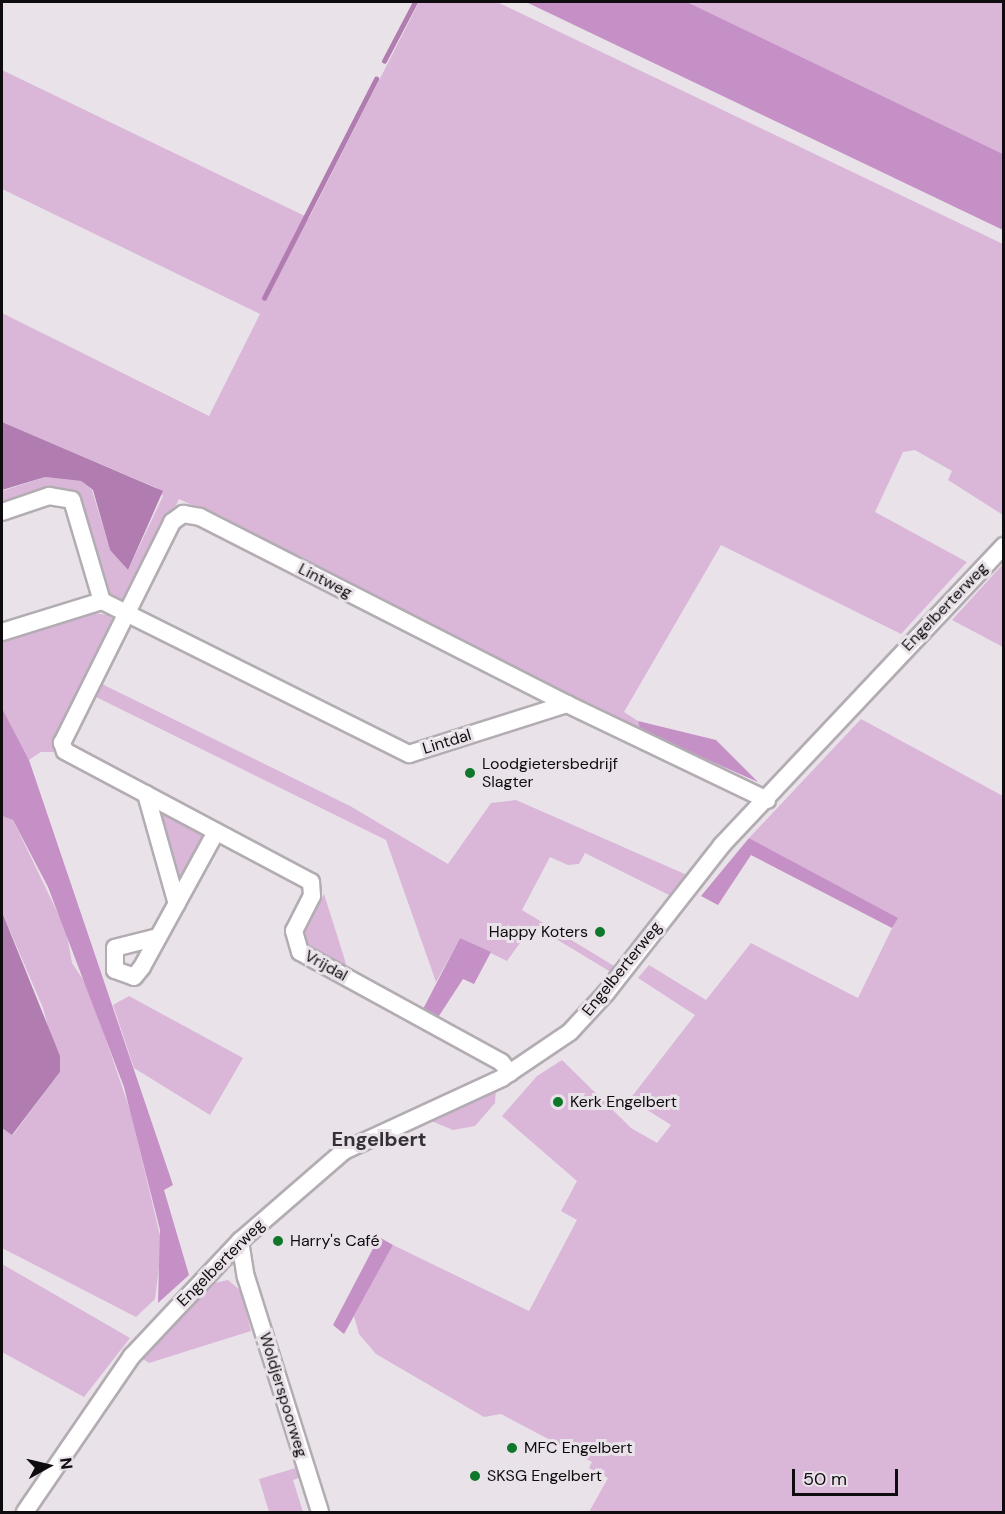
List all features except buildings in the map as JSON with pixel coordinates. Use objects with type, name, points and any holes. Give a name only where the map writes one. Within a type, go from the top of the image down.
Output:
[{"type":"street","points":[[2,512],[49,496],[72,500],[102,601],[2,632]]},
{"type":"street","name":"Lintweg","points":[[127,613],[172,522],[183,514],[200,517],[567,704]]},
{"type":"street","name":"Engelberterweg","points":[[26,1512],[132,1356],[240,1241],[344,1151],[510,1073],[570,1032],[606,993],[682,892],[1004,546]]},
{"type":"street","name":"Lintdal","points":[[102,601],[410,754],[567,704]]},
{"type":"street","name":"Vrijdal","points":[[127,613],[62,743],[65,751],[311,882],[312,896],[294,931],[300,952],[501,1062],[510,1073]]},
{"type":"street","points":[[567,704],[767,800]]},
{"type":"street","points":[[146,795],[177,904]]},
{"type":"street","points":[[158,937],[216,832]]},
{"type":"street","name":"Woldjerspoorweg","points":[[240,1241],[246,1277],[320,1512]]},
{"type":"street","points":[[216,1266],[246,1277]]},
{"type":"shaded area","points":[[419,2],[497,2],[1003,244],[1003,515],[948,480],[952,471],[915,450],[903,452],[875,512],[967,562],[901,634],[721,545],[624,712],[638,721],[640,730],[551,692],[304,558],[179,499],[129,598],[119,602],[109,597],[76,499],[2,508],[2,491],[45,477],[81,481],[92,490],[110,550],[128,570],[163,496],[157,488],[2,422],[2,313],[209,416],[260,314],[2,189],[2,70],[309,218]]},
{"type":"shaded area","points":[[526,2],[687,2],[1003,154],[1003,230]]},
{"type":"shaded area","points":[[687,2],[1003,2],[1003,154]]},
{"type":"shaded area","points":[[2,422],[163,491],[128,570],[110,550],[93,490],[81,481],[45,477],[2,490]]},
{"type":"shaded area","points":[[1003,564],[1003,647],[952,620]]},
{"type":"shaded area","points":[[93,613],[109,615],[117,624],[56,752],[41,752],[29,760],[2,708],[2,640]]},
{"type":"shaded area","points":[[100,683],[350,806],[448,864],[491,803],[516,800],[687,875],[671,896],[585,853],[579,864],[568,865],[550,857],[522,910],[619,969],[614,974],[533,925],[507,961],[460,938],[436,982],[386,840],[94,696]]},
{"type":"shaded area","points":[[2,708],[29,760],[173,1185],[164,1190],[189,1275],[158,1303],[160,1230],[124,1087],[48,887],[13,820],[2,816]]},
{"type":"shaded area","points":[[861,719],[1003,796],[1003,1512],[589,1512],[608,1478],[589,1468],[592,1462],[501,1414],[484,1417],[376,1354],[359,1334],[354,1316],[393,1245],[529,1311],[577,1220],[561,1211],[577,1181],[502,1116],[537,1076],[562,1060],[631,1128],[657,1143],[671,1125],[630,1099],[695,1015],[638,978],[649,965],[706,1000],[751,943],[858,998],[897,918],[749,838]]},
{"type":"shaded area","points":[[638,721],[716,740],[758,782],[640,730]]},
{"type":"shaded area","points":[[157,807],[208,835],[179,883]]},
{"type":"shaded area","points":[[2,816],[13,820],[66,930],[72,963],[88,987],[131,1113],[162,1244],[155,1299],[136,1317],[2,1248],[2,1128],[13,1135],[60,1072],[43,1008],[2,912]]},
{"type":"shaded area","points":[[749,838],[898,918],[892,928],[751,855],[718,905],[701,896]]},
{"type":"shaded area","points":[[324,894],[349,975],[309,951],[302,936]]},
{"type":"shaded area","points":[[2,912],[60,1056],[60,1072],[12,1135],[2,1128]]},
{"type":"shaded area","points":[[460,938],[491,952],[474,984],[463,979],[437,1019],[422,1011]]},
{"type":"shaded area","points":[[129,996],[243,1058],[210,1115],[134,1068],[113,1005]]},
{"type":"shaded area","points":[[496,1088],[495,1103],[475,1126],[453,1130],[429,1120]]},
{"type":"shaded area","points":[[379,1237],[393,1245],[344,1334],[333,1325]]},
{"type":"shaded area","points":[[2,1264],[130,1338],[84,1397],[2,1352]]},
{"type":"shaded area","points":[[228,1280],[241,1291],[251,1331],[149,1363],[143,1359],[210,1284]]},
{"type":"shaded area","points":[[299,1467],[302,1477],[293,1480],[303,1512],[269,1512],[259,1479]]},
{"type":"waterway","points":[[384,61],[415,2]]},
{"type":"waterway","points":[[264,298],[376,79]]},
{"type":"place","name":"Loodgietersbedrijf Slagter","points":[[470,773]]},
{"type":"place","name":"Happy Koters","points":[[600,932]]},
{"type":"place","name":"Kerk Engelbert","points":[[558,1102]]},
{"type":"place","name":"Harry's Café","points":[[278,1241]]},
{"type":"place","name":"MFC Engelbert","points":[[512,1448]]},
{"type":"place","name":"SKSG Engelbert","points":[[475,1476]]},
{"type":"district","name":"Engelbert","points":[[379,1139]]}]
